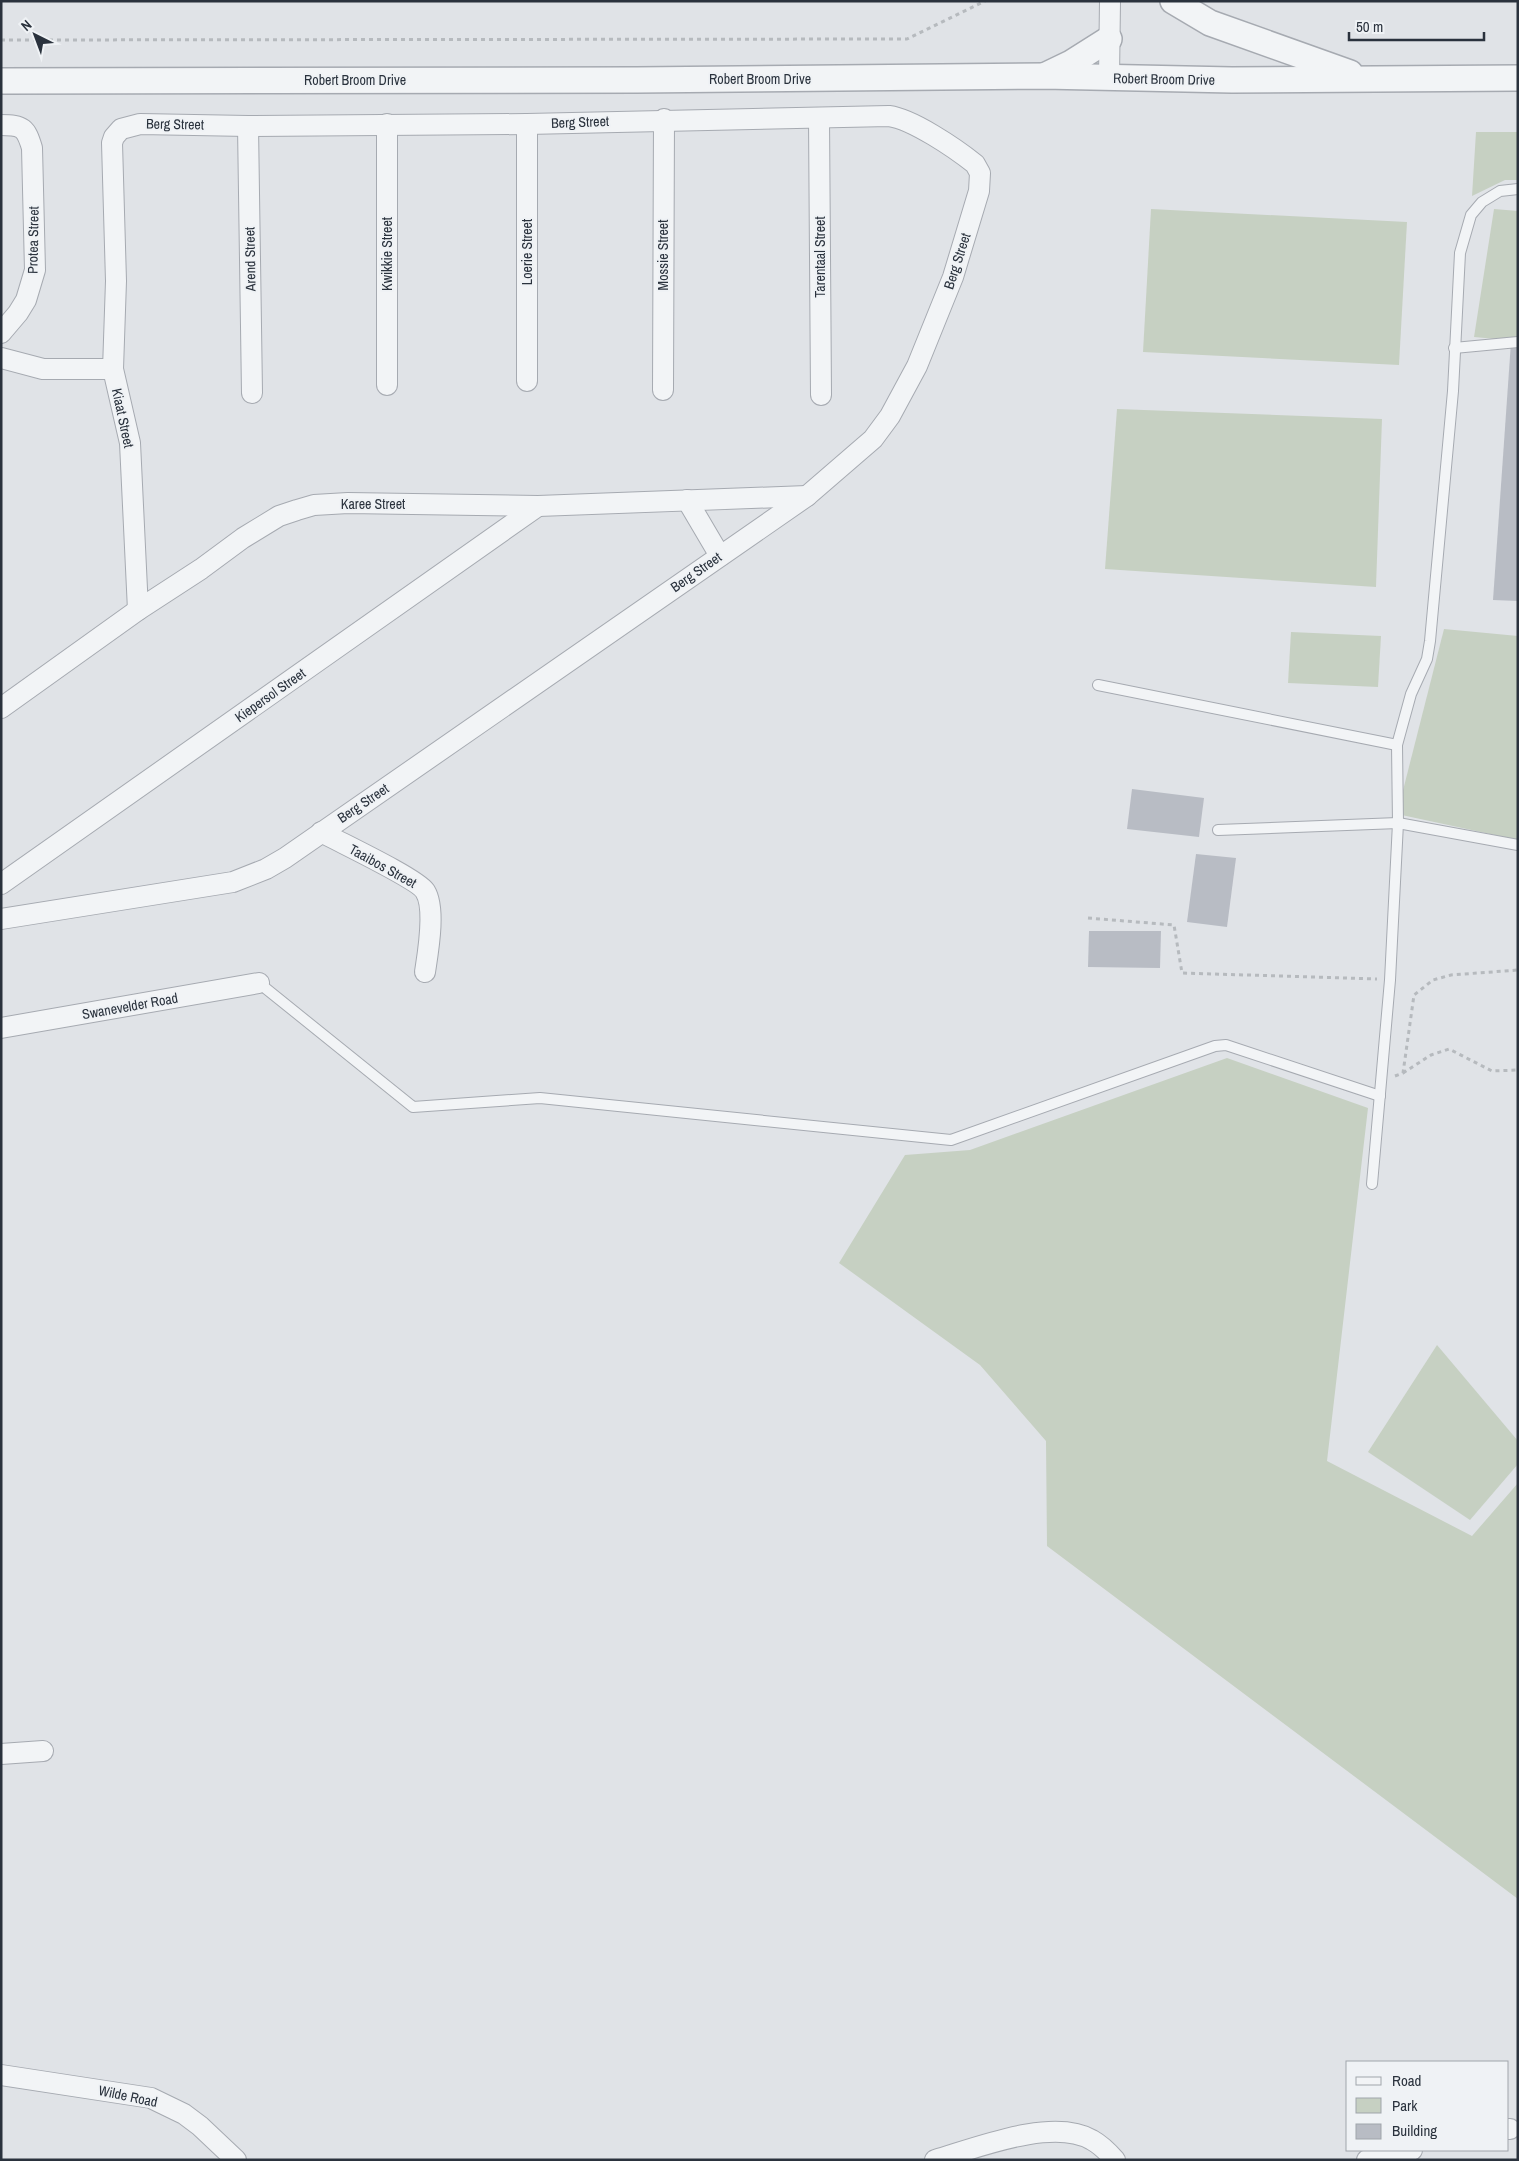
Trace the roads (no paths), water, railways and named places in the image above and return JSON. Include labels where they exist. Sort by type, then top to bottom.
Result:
[{"type":"street","points":[[1109,78],[1110,1]]},
{"type":"street","points":[[1173,1],[1210,23],[1364,79]]},
{"type":"street","points":[[1044,76],[1071,63],[1109,39]]},
{"type":"street","name":"Robert Broom Drive","points":[[1,81],[646,80],[1044,76],[1109,78],[1518,78]]},
{"type":"street","name":"Berg Street","points":[[1,920],[233,882],[266,869],[807,496],[873,439],[897,404],[917,366],[944,300],[970,219],[980,182],[980,173],[975,164],[914,125],[898,117],[664,119],[527,124],[248,126],[140,124],[122,129],[114,137],[112,143],[116,281],[113,369]]},
{"type":"street","name":"Tarentaal Street","points":[[819,118],[821,396]]},
{"type":"street","name":"Mossie Street","points":[[663,390],[664,119]]},
{"type":"street","name":"Kwikkie Street","points":[[387,124],[388,385]]},
{"type":"street","name":"Loerie Street","points":[[527,124],[527,381]]},
{"type":"street","name":"Arend Street","points":[[248,126],[252,393]]},
{"type":"street","name":"Protea Street","points":[[1,333],[26,300],[35,270],[33,162],[29,137],[21,128],[3,128]]},
{"type":"street","name":"Kiaat Street","points":[[1,358],[44,369],[113,369],[130,443],[138,610]]},
{"type":"street","name":"Karee Street","points":[[1,708],[138,610],[259,527],[279,516],[305,508],[348,503],[538,506],[807,496]]},
{"type":"street","points":[[687,500],[720,556]]},
{"type":"street","name":"Kiepersol Street","points":[[1,884],[538,506]]},
{"type":"street","name":"Taaibos Street","points":[[321,832],[410,879],[425,891],[430,909],[425,972]]},
{"type":"street","name":"Swanevelder Road","points":[[1,1028],[259,983]]},
{"type":"street","points":[[1,1754],[43,1751]]},
{"type":"street","name":"Wilde Road","points":[[1,2075],[151,2098],[184,2114],[200,2126],[236,2160]]},
{"type":"street","points":[[935,2160],[1018,2136],[1054,2132],[1072,2133],[1090,2139],[1115,2160]]},
{"type":"street","points":[[1367,2160],[1408,2151]]},
{"type":"lane","points":[[1372,1184],[1390,980],[1398,823],[1397,746],[1411,694],[1426,660],[1430,641],[1452,390],[1460,253],[1470,215],[1482,202],[1500,191],[1518,188]]},
{"type":"lane","points":[[1454,348],[1518,342]]},
{"type":"lane","points":[[1098,684],[1397,746]]},
{"type":"lane","points":[[1218,830],[1398,823],[1518,845]]},
{"type":"lane","points":[[259,983],[413,1107],[540,1098],[951,1140],[1216,1046],[1226,1045],[1380,1096]]}]
